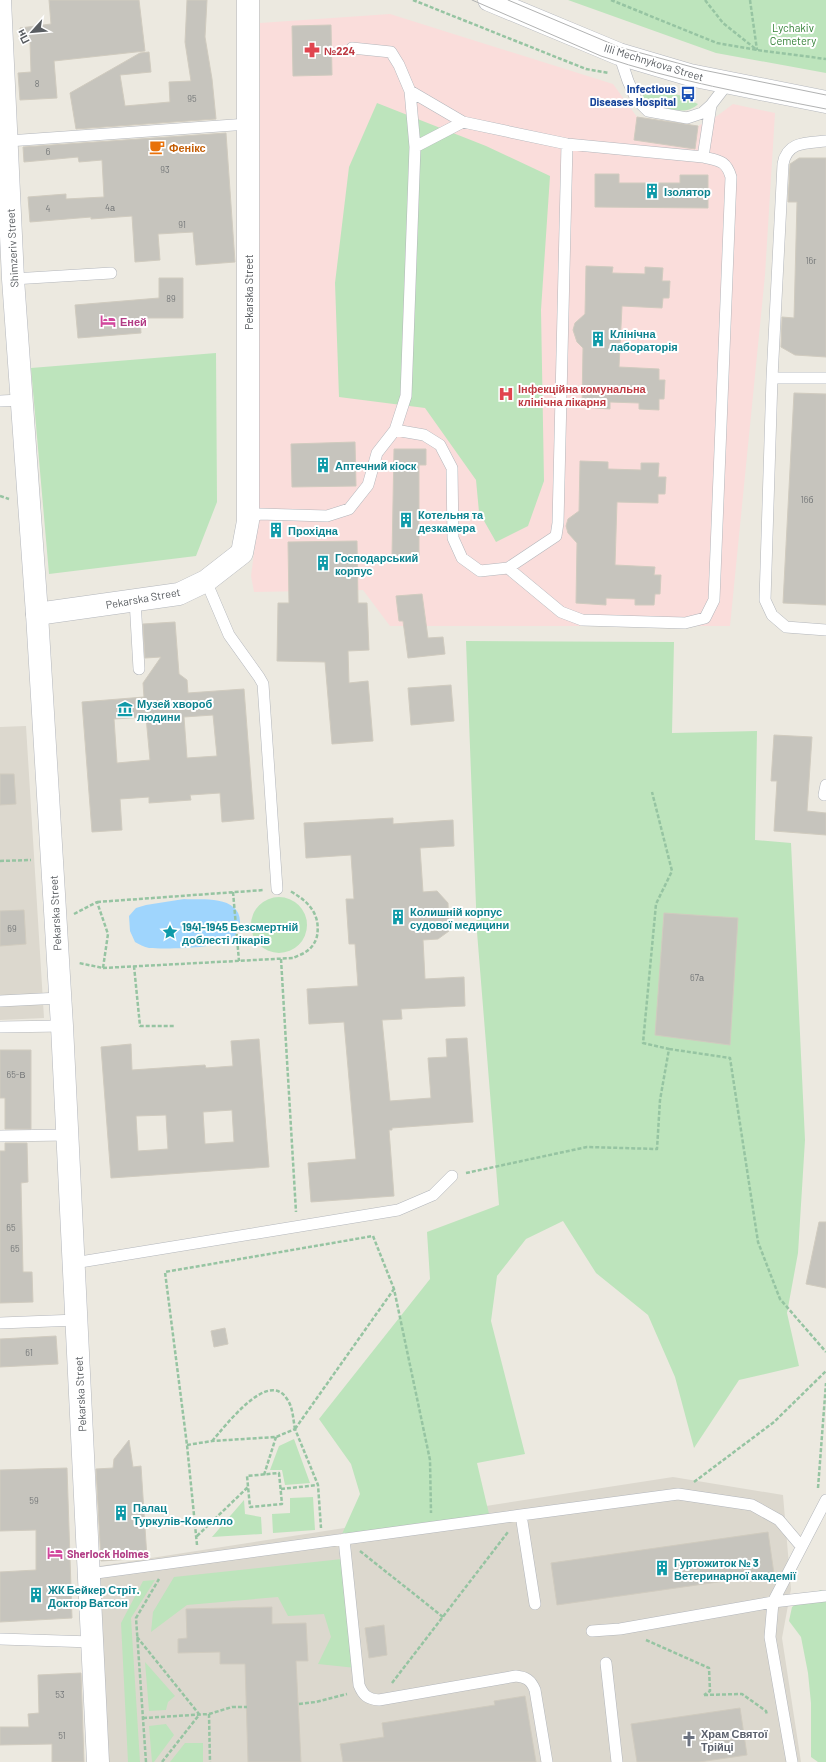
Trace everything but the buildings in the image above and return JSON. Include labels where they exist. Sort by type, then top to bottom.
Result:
[{"type":"street","name":"Shimzeriv Street","points":[[0,0],[3,105],[8,141],[13,279],[10,400],[37,614]]},
{"type":"street","name":"Pekarska Street","points":[[98,1762],[62,1026],[37,614],[178,594],[206,581],[242,553],[248,521],[248,0]]},
{"type":"street","name":"Illi Mechnykova Street","points":[[489,0],[619,54],[690,75],[826,102]]},
{"type":"lane","points":[[248,521],[259,514],[327,516],[349,509],[368,485],[377,453],[395,430],[406,396],[415,147],[410,91],[399,65],[390,52],[352,48]]},
{"type":"lane","points":[[619,54],[636,99],[648,111],[687,118],[702,113],[711,105],[728,83]]},
{"type":"lane","points":[[410,91],[464,122],[567,144],[703,157],[723,162],[728,168],[731,177],[714,600],[705,618],[686,623],[582,620],[561,612],[508,568]]},
{"type":"lane","points":[[703,157],[711,105]]},
{"type":"lane","points":[[415,147],[464,122]]},
{"type":"lane","points":[[8,141],[248,124]]},
{"type":"lane","points":[[826,141],[796,144],[784,158],[772,378],[765,600],[772,615],[786,627],[826,630]]},
{"type":"lane","points":[[395,430],[424,435],[440,446],[452,468],[453,538],[462,558],[480,571],[508,568],[556,536],[558,523],[567,144]]},
{"type":"lane","points":[[13,279],[111,273]]},
{"type":"lane","points":[[772,378],[826,378]]},
{"type":"lane","points":[[206,581],[229,635],[263,684],[277,889]]},
{"type":"lane","points":[[135,600],[139,669]]},
{"type":"lane","points":[[0,1002],[60,998]]},
{"type":"lane","points":[[0,1027],[62,1026]]},
{"type":"lane","points":[[0,1136],[67,1135]]},
{"type":"lane","points":[[74,1263],[398,1210],[433,1195],[452,1176]]},
{"type":"lane","points":[[0,1324],[76,1320]]},
{"type":"lane","points":[[89,1574],[678,1494],[752,1505],[779,1520],[801,1546]]},
{"type":"lane","points":[[792,1762],[770,1637],[773,1602],[826,1500]]},
{"type":"lane","points":[[521,1515],[535,1604]]},
{"type":"lane","points":[[344,1539],[359,1685],[361,1690],[370,1699],[379,1700],[516,1676],[524,1677],[532,1682],[535,1690],[547,1762]]},
{"type":"lane","points":[[592,1631],[620,1629],[773,1602],[826,1596]]},
{"type":"lane","points":[[0,1639],[92,1642]]},
{"type":"lane","points":[[606,1663],[617,1762]]},
{"type":"path","points":[[413,0],[586,69],[627,77]]},
{"type":"path","points":[[611,0],[717,43],[826,59]]},
{"type":"path","points":[[705,0],[722,23],[757,50]]},
{"type":"path","points":[[750,0],[757,50]]},
{"type":"path","points":[[652,792],[672,872],[656,904],[643,1043],[669,1049],[730,1058],[758,1242],[780,1299],[826,1352]]},
{"type":"path","points":[[0,861],[33,860]]},
{"type":"path","points":[[73,915],[97,902],[277,889],[288,890],[302,898],[314,912],[319,925],[316,941],[307,952],[293,958],[103,968],[77,962]]},
{"type":"path","points":[[233,892],[239,961]]},
{"type":"path","points":[[97,902],[108,934],[103,968]]},
{"type":"path","points":[[281,959],[297,1226]]},
{"type":"path","points":[[134,966],[140,1026],[175,1026]]},
{"type":"path","points":[[452,1176],[587,1147],[657,1149],[660,1100],[669,1049]]},
{"type":"path","points":[[199,1559],[187,1445],[165,1272],[373,1236],[394,1289],[430,1460],[431,1528]]},
{"type":"path","points":[[187,1445],[212,1441],[276,1437],[295,1429],[394,1289]]},
{"type":"path","points":[[678,1494],[774,1422],[826,1371]]},
{"type":"path","points":[[818,1490],[826,1383]]},
{"type":"path","points":[[212,1441],[246,1403],[264,1391],[273,1390],[280,1392],[287,1398],[291,1406],[295,1429],[318,1485],[322,1542]]},
{"type":"path","points":[[264,1475],[276,1437]]},
{"type":"path","points":[[279,1474],[282,1504],[250,1507],[248,1487],[247,1476],[279,1474]]},
{"type":"path","points":[[281,1489],[318,1485]]},
{"type":"path","points":[[196,1536],[248,1487]]},
{"type":"path","points":[[379,1700],[521,1515]]},
{"type":"path","points":[[344,1539],[443,1617]]},
{"type":"path","points":[[146,1762],[136,1618],[168,1563]]},
{"type":"path","points":[[620,1629],[709,1668],[710,1691],[704,1695],[742,1694],[766,1710],[768,1718]]},
{"type":"path","points":[[137,1637],[199,1715]]},
{"type":"path","points":[[299,1704],[316,1702],[361,1690]]},
{"type":"path","points":[[143,1718],[209,1714],[232,1707],[247,1706]]},
{"type":"path","points":[[209,1714],[210,1762]]},
{"type":"path","points":[[162,1762],[199,1715]]},
{"type":"shaded area","name":"Інфекційна комунальна клінічна лікарня","points":[[390,14],[613,84],[637,117],[698,126],[717,116],[733,104],[775,113],[765,275],[730,626],[390,626],[363,590],[254,592],[251,576],[259,513],[260,23]]},
{"type":"shaded area","points":[[26,726],[44,1018],[0,1020],[0,727]]},
{"type":"shaded area","points":[[673,1477],[783,1495],[791,1589],[782,1638],[801,1762],[102,1762],[93,1567]]},
{"type":"green space","name":"Lychakiv Cemetery","points":[[568,0],[826,0],[826,73],[716,53]]},
{"type":"green space","points":[[645,89],[679,95],[698,104],[693,108],[686,110],[671,109],[644,99],[642,92]]},
{"type":"green space","points":[[377,103],[486,146],[550,176],[541,310],[544,481],[528,526],[496,542],[479,512],[476,480],[425,408],[339,397],[335,283],[349,167]]},
{"type":"green space","points":[[216,353],[217,502],[196,556],[49,574],[31,368]]},
{"type":"green space","points":[[466,641],[674,642],[672,733],[757,731],[755,840],[791,843],[805,1140],[798,1253],[787,1313],[799,1366],[739,1380],[694,1448],[675,1377],[648,1315],[596,1273],[563,1221],[526,1239],[497,1276],[491,1321],[525,1454],[477,1463],[489,1514],[342,1534],[360,1494],[351,1464],[319,1419],[430,1279],[427,1232],[499,1205],[477,932]]},
{"type":"green space","points":[[273,897],[285,897],[299,905],[307,919],[305,936],[299,945],[285,953],[273,953],[263,948],[256,941],[251,931],[251,919],[256,909],[263,902]]},
{"type":"green space","points":[[294,1439],[310,1483],[285,1485],[282,1470],[270,1470],[279,1446]]},
{"type":"green space","points":[[313,1497],[315,1530],[273,1533],[272,1514],[290,1513],[290,1498]]},
{"type":"green space","points":[[244,1500],[245,1514],[261,1517],[262,1534],[212,1537]]},
{"type":"green space","points":[[342,1559],[356,1668],[318,1664],[331,1637],[324,1614],[288,1616],[278,1597],[187,1605],[151,1632],[153,1612],[174,1577]]},
{"type":"green space","points":[[155,1580],[131,1618],[140,1762],[128,1762],[121,1623],[143,1581]]},
{"type":"green space","points":[[821,1590],[826,1596],[826,1762],[818,1762],[811,1757],[811,1703],[808,1673],[801,1637],[789,1621],[792,1607],[809,1595]]},
{"type":"green space","points":[[145,1662],[175,1696],[168,1702],[166,1710],[149,1711]]},
{"type":"green space","points":[[166,1724],[174,1735],[154,1762],[152,1762],[149,1726]]},
{"type":"green space","points":[[185,1743],[203,1743],[203,1762],[170,1762]]},
{"type":"water","points":[[184,899],[218,901],[227,903],[234,907],[238,913],[240,922],[238,931],[233,938],[227,942],[193,948],[149,948],[135,942],[130,931],[129,916],[136,908]]},
{"type":"tram line","points":[[472,0],[601,56],[629,65],[684,80],[826,109]]},
{"type":"tram line","points":[[508,0],[619,47],[703,70],[826,95]]},
{"type":"place","name":"№224","points":[[312,50]]},
{"type":"place","name":"Infectious Diseases Hospital","points":[[688,94]]},
{"type":"place","name":"Фенікс","points":[[157,147]]},
{"type":"place","name":"Ізолятор","points":[[652,191]]},
{"type":"place","name":"Еней","points":[[108,321]]},
{"type":"place","name":"Клінічна лабораторія","points":[[598,339]]},
{"type":"place","name":"Інфекційна комунальна клінічна лікарня","points":[[506,394]]},
{"type":"place","name":"Аптечний кіоск","points":[[323,465]]},
{"type":"place","name":"Котельня та дезкамера","points":[[406,520]]},
{"type":"place","name":"Прохідна","points":[[276,530]]},
{"type":"place","name":"Господарський корпус","points":[[323,563]]},
{"type":"place","name":"Музей хвороб людини","points":[[125,709]]},
{"type":"place","name":"Колишній корпус судової медицини","points":[[398,917]]},
{"type":"place","name":"1941-1945 Безсмертній доблесті лікарів","points":[[170,932]]},
{"type":"place","name":"Палац Туркулів-Комелло","points":[[121,1513]]},
{"type":"place","name":"Sherlock Holmes","points":[[55,1553]]},
{"type":"place","name":"Гуртожиток № 3 Ветеринарної академії","points":[[662,1568]]},
{"type":"place","name":"ЖК Бейкер Стріт. Доктор Ватсон","points":[[36,1595]]},
{"type":"place","name":"Храм Святої Трійці","points":[[689,1739]]}]
